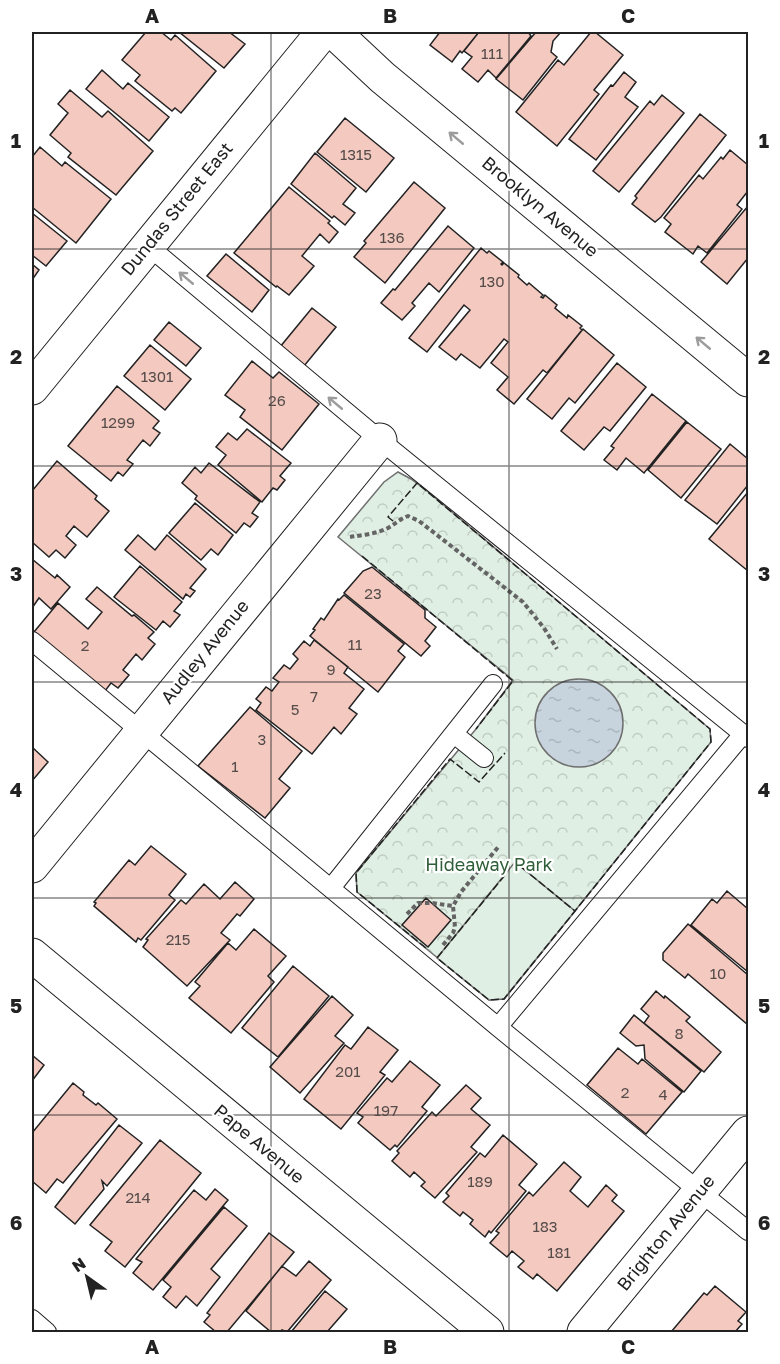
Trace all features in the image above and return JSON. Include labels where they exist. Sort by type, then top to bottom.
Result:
[{"type":"street","name":"Dundas Street East","points":[[32,388],[323,32]]},
{"type":"street","name":"Brooklyn Avenue","points":[[334,32],[382,77],[748,380]]},
{"type":"street","name":"Audley Avenue","points":[[32,866],[380,440]]},
{"type":"street","name":"Pape Avenue","points":[[32,955],[487,1332]]},
{"type":"street","name":"Brighton Avenue","points":[[584,1332],[748,1133]]},
{"type":"lane","points":[[147,245],[380,440],[746,736],[498,1028]]},
{"type":"lane","points":[[32,641],[498,1028],[748,1231]]},
{"type":"lane","points":[[331,888],[493,684]]},
{"type":"lane","points":[[454,734],[484,758]]},
{"type":"lane","points":[[32,1319],[47,1332]]},
{"type":"path","points":[[341,536],[371,534],[388,528],[399,519],[408,516],[420,521],[524,602],[557,649]]},
{"type":"path","points":[[423,965],[453,933],[455,927],[453,906],[461,892],[499,846]]},
{"type":"path","points":[[403,918],[418,903],[453,906]]},
{"type":"green space","name":"Hideaway Park","points":[[398,472],[427,491],[710,729],[711,742],[504,999],[489,1000],[357,892],[356,873],[476,729],[513,680],[338,537],[384,482]]},
{"type":"green space","points":[[515,862],[575,911],[504,999],[489,1000],[437,958]]},
{"type":"water","points":[[579,679],[596,682],[610,692],[620,706],[623,723],[620,740],[610,754],[596,764],[579,767],[562,764],[548,754],[538,740],[535,723],[538,706],[548,692],[562,682]]},
{"type":"building","points":[[146,32],[161,32],[171,40],[175,35],[216,71],[181,113],[175,108],[172,111],[135,81],[140,75],[122,60]]},
{"type":"building","points":[[179,32],[229,32],[245,44],[224,68]]},
{"type":"building","points":[[440,32],[479,32],[452,62],[430,45]]},
{"type":"building","points":[[479,32],[528,32],[531,36],[496,78],[488,70],[478,82],[462,69],[472,57],[464,51]]},
{"type":"building","points":[[536,32],[561,32],[553,41],[551,52],[557,57],[523,100],[496,79]]},
{"type":"building","points":[[591,32],[595,32],[623,55],[594,90],[599,94],[557,146],[516,112],[558,60],[564,65]]},
{"type":"building","points":[[102,70],[123,89],[128,83],[169,117],[149,141],[86,89]]},
{"type":"building","points":[[624,72],[636,82],[625,97],[638,107],[596,160],[569,139]]},
{"type":"building","points":[[70,90],[102,117],[108,111],[153,151],[116,195],[68,157],[71,153],[50,135],[68,113],[58,104]]},
{"type":"building","points":[[662,95],[684,113],[619,192],[593,171],[650,101],[654,105]]},
{"type":"building","points":[[700,114],[726,135],[655,222],[632,204],[637,198],[635,196]]},
{"type":"building","points":[[345,118],[394,158],[366,192],[317,152]]},
{"type":"building","points":[[40,147],[62,166],[65,162],[111,199],[76,243],[32,207],[32,157]]},
{"type":"building","points":[[730,150],[748,165],[748,191],[737,205],[742,209],[707,253],[698,246],[693,254],[665,232],[671,224],[664,218],[699,175],[703,179],[721,157],[723,159]]},
{"type":"building","points":[[315,153],[356,188],[343,204],[355,213],[345,225],[334,216],[332,218],[291,184]]},
{"type":"building","points":[[414,182],[445,208],[385,283],[354,257],[366,243],[364,241]]},
{"type":"building","points":[[289,187],[330,221],[328,223],[338,232],[329,243],[320,234],[302,256],[314,266],[289,295],[234,253]]},
{"type":"building","points":[[748,206],[748,258],[727,284],[701,262]]},
{"type":"building","points":[[32,213],[67,241],[46,266],[32,255]]},
{"type":"building","points":[[448,226],[474,248],[439,292],[429,283],[412,303],[415,306],[402,320],[381,303],[393,289],[395,290]]},
{"type":"building","points":[[481,248],[503,262],[502,265],[504,263],[519,275],[518,277],[527,285],[529,283],[543,295],[541,297],[545,295],[567,318],[568,315],[582,326],[580,328],[582,330],[547,373],[543,370],[514,404],[497,390],[508,377],[491,363],[508,342],[504,339],[480,368],[461,354],[456,360],[439,347],[470,310],[464,305],[427,352],[409,338]]},
{"type":"building","points":[[226,254],[269,290],[252,312],[207,276]]},
{"type":"building","points":[[32,264],[39,270],[32,280]]},
{"type":"building","points":[[312,308],[336,327],[304,366],[280,347]]},
{"type":"building","points":[[169,322],[201,348],[186,366],[154,340]]},
{"type":"building","points":[[583,329],[614,355],[575,403],[569,398],[552,419],[527,399]]},
{"type":"building","points":[[150,345],[191,379],[165,410],[124,376]]},
{"type":"building","points":[[252,361],[273,378],[279,372],[319,404],[282,450],[240,417],[245,410],[225,395]]},
{"type":"building","points":[[617,363],[646,387],[610,431],[604,427],[584,450],[561,431]]},
{"type":"building","points":[[117,386],[159,421],[153,428],[160,433],[150,446],[143,440],[127,460],[133,464],[123,476],[118,472],[111,481],[68,446]]},
{"type":"building","points":[[652,394],[686,421],[644,473],[626,458],[617,470],[604,460],[614,448],[611,446]]},
{"type":"building","points":[[687,422],[721,449],[681,498],[648,470]]},
{"type":"building","points":[[247,429],[291,463],[280,476],[285,480],[277,490],[273,488],[262,502],[218,465],[226,455],[216,447],[228,433],[237,440]]},
{"type":"building","points":[[730,444],[748,459],[748,485],[717,524],[685,500]]},
{"type":"building","points":[[57,461],[97,496],[95,499],[109,511],[87,537],[74,526],[66,536],[76,545],[65,558],[56,550],[49,557],[32,542],[32,491]]},
{"type":"building","points":[[209,463],[260,502],[252,513],[258,517],[250,527],[244,523],[236,533],[195,499],[197,496],[182,483],[195,467],[201,473]]},
{"type":"building","points":[[748,492],[748,571],[709,539]]},
{"type":"building","points":[[195,503],[233,535],[218,555],[211,549],[201,560],[169,533]]},
{"type":"building","points":[[138,535],[155,550],[167,535],[206,569],[190,588],[195,591],[190,597],[186,594],[183,599],[125,550]]},
{"type":"building","points":[[32,559],[55,578],[57,575],[70,587],[51,609],[39,598],[32,608]]},
{"type":"building","points":[[140,566],[182,602],[174,611],[180,615],[170,627],[163,621],[156,630],[114,597]]},
{"type":"building","points":[[372,567],[425,610],[425,618],[436,627],[425,641],[430,646],[421,656],[344,593],[363,571]]},
{"type":"building","points":[[97,587],[154,632],[148,638],[155,644],[142,660],[136,654],[123,670],[129,675],[118,688],[111,683],[105,691],[34,632],[58,603],[88,629],[102,612],[86,599]]},
{"type":"building","points":[[344,595],[404,644],[398,651],[405,657],[378,692],[310,636],[321,618],[324,620],[338,599]]},
{"type":"building","points":[[314,640],[348,667],[344,673],[364,689],[349,708],[357,714],[341,734],[334,727],[312,754],[256,710],[261,703],[256,699],[266,687],[272,691],[279,682],[273,678],[284,665],[290,669],[298,659],[293,654],[304,641],[310,646]]},
{"type":"building","points":[[250,707],[302,751],[279,779],[290,788],[265,818],[198,766]]},
{"type":"building","points":[[32,747],[48,762],[32,781]]},
{"type":"building","points":[[151,846],[186,874],[169,895],[175,900],[141,940],[138,938],[136,942],[94,906],[96,903],[94,902],[129,860],[135,865]]},
{"type":"building","points":[[235,882],[254,899],[221,933],[230,940],[187,986],[143,947],[148,940],[146,939],[181,900],[186,904],[204,884],[220,899]]},
{"type":"building","points":[[727,891],[748,909],[748,972],[691,925],[712,899],[717,903]]},
{"type":"building","points":[[426,898],[451,920],[428,947],[402,925]]},
{"type":"building","points":[[688,924],[748,975],[748,1025],[688,974],[685,978],[663,960],[663,953]]},
{"type":"building","points":[[254,929],[286,956],[268,976],[274,982],[231,1033],[189,998],[200,986],[195,982],[228,943],[236,950]]},
{"type":"building","points":[[293,966],[329,996],[278,1057],[242,1028]]},
{"type":"building","points":[[656,991],[690,1017],[686,1021],[721,1052],[704,1072],[644,1023],[649,1016],[641,1009]]},
{"type":"building","points":[[332,996],[353,1015],[335,1036],[344,1043],[300,1093],[270,1067]]},
{"type":"building","points":[[634,1015],[701,1071],[684,1092],[645,1059],[644,1045],[636,1046],[620,1033]]},
{"type":"building","points":[[368,1027],[398,1050],[380,1072],[385,1075],[341,1129],[304,1099],[345,1045],[351,1049]]},
{"type":"building","points":[[618,1048],[638,1064],[642,1059],[682,1092],[646,1134],[587,1085]]},
{"type":"building","points":[[32,1055],[44,1065],[32,1081]]},
{"type":"building","points":[[410,1061],[440,1085],[422,1107],[427,1111],[397,1147],[395,1145],[390,1150],[358,1123],[363,1117],[357,1113],[387,1078],[392,1082]]},
{"type":"building","points":[[73,1083],[84,1092],[83,1095],[96,1105],[98,1103],[117,1119],[63,1183],[57,1179],[46,1193],[32,1181],[32,1133]]},
{"type":"building","points":[[466,1085],[481,1098],[471,1109],[490,1125],[471,1147],[477,1152],[435,1198],[421,1186],[425,1182],[414,1172],[410,1177],[392,1161],[399,1153],[397,1151],[432,1112],[436,1116]]},
{"type":"building","points":[[119,1125],[142,1143],[107,1186],[102,1181],[104,1189],[75,1224],[55,1207]]},
{"type":"building","points":[[503,1135],[537,1164],[519,1185],[526,1191],[491,1233],[489,1231],[485,1237],[470,1224],[473,1220],[463,1212],[460,1216],[443,1202],[449,1196],[446,1193],[480,1153],[485,1157]]},
{"type":"building","points":[[160,1140],[201,1173],[125,1267],[105,1251],[112,1242],[90,1225]]},
{"type":"building","points":[[564,1162],[581,1177],[570,1191],[588,1207],[606,1185],[617,1195],[612,1201],[624,1211],[557,1291],[537,1274],[533,1279],[518,1267],[524,1261],[512,1251],[507,1257],[490,1243],[499,1233],[496,1231],[529,1192],[533,1196]]},
{"type":"building","points":[[215,1189],[228,1200],[153,1290],[133,1273],[142,1262],[136,1259],[194,1190],[206,1200]]},
{"type":"building","points":[[224,1207],[247,1226],[211,1269],[220,1277],[197,1306],[186,1296],[176,1308],[163,1297],[171,1287],[163,1280]]},
{"type":"building","points":[[269,1233],[294,1252],[227,1332],[216,1332],[204,1322],[210,1315],[207,1313]]},
{"type":"building","points":[[309,1261],[331,1280],[287,1332],[282,1330],[271,1332],[246,1311],[282,1266],[296,1276]]},
{"type":"building","points":[[715,1286],[746,1312],[738,1321],[742,1324],[735,1332],[671,1332],[704,1293],[707,1295]]},
{"type":"building","points":[[325,1291],[347,1309],[327,1332],[291,1332]]},
{"type":"fence","points":[[393,521],[388,517],[417,483],[710,729],[711,742],[575,911]]},
{"type":"fence","points":[[362,556],[513,681],[476,729]]},
{"type":"fence","points":[[426,948],[357,892],[356,873],[450,759],[479,782],[505,753]]},
{"type":"fence","points":[[505,875],[437,958],[489,1000],[504,999],[575,911],[515,862]]}]
